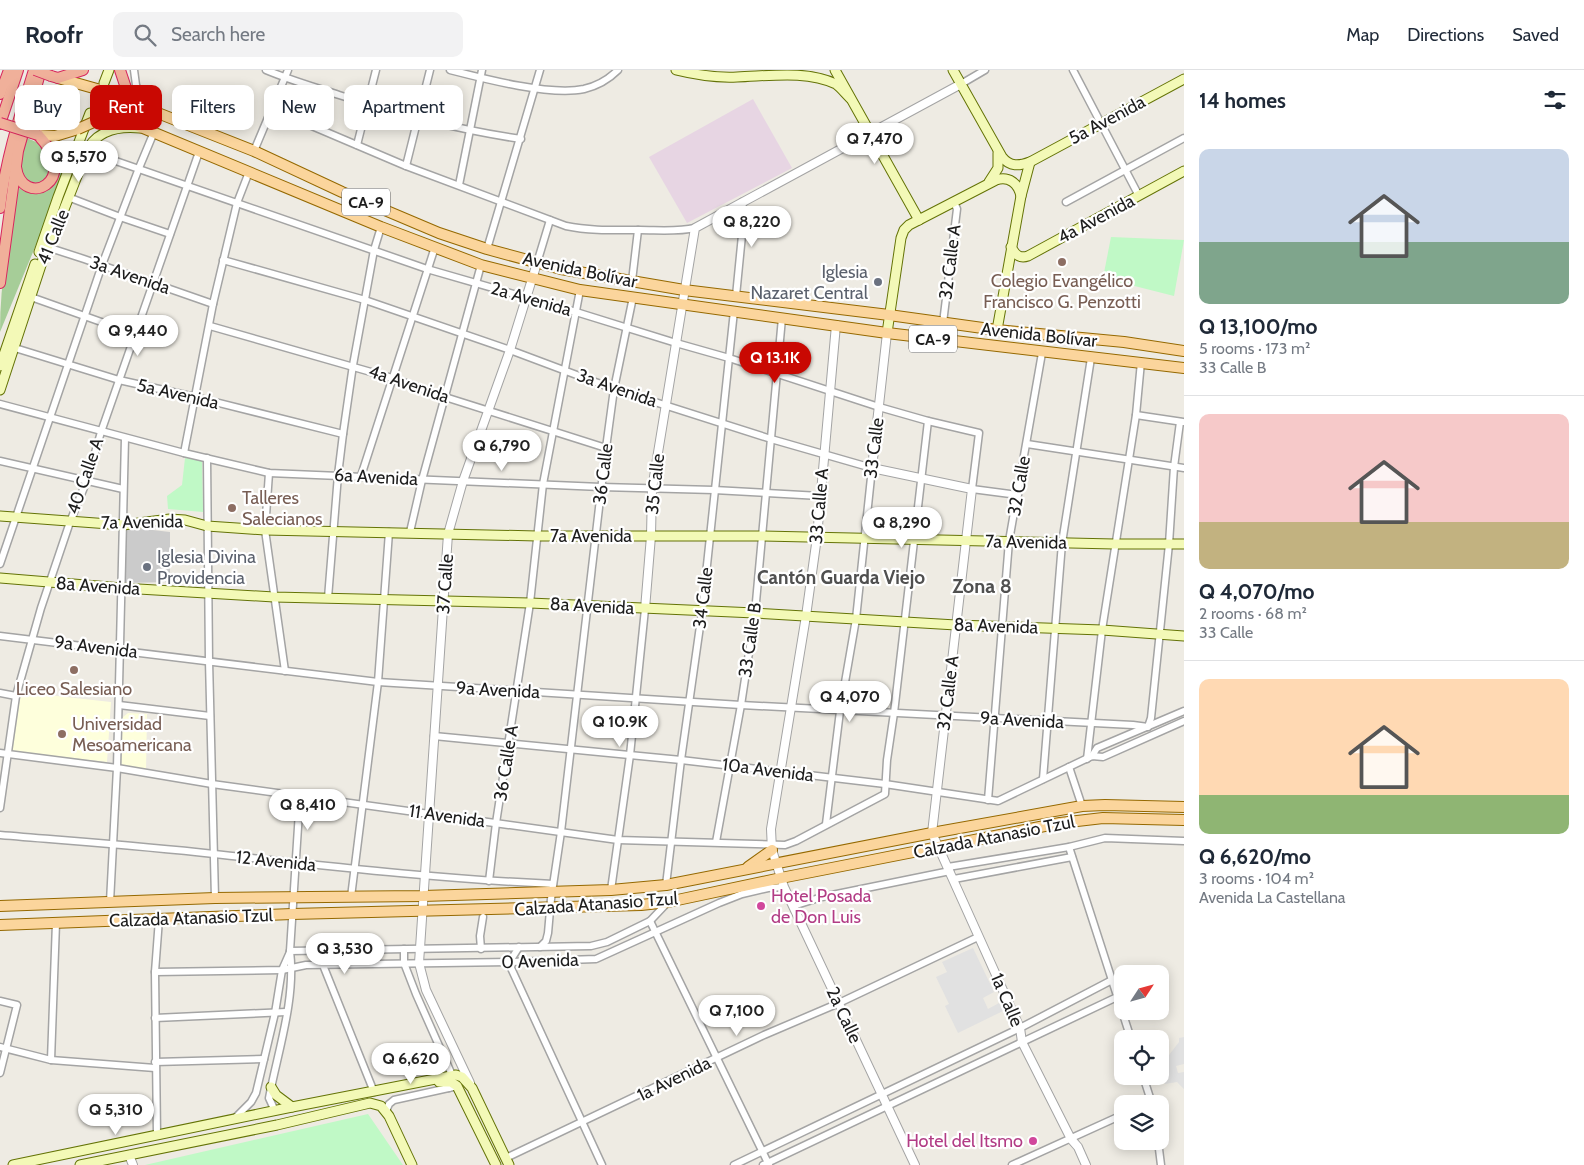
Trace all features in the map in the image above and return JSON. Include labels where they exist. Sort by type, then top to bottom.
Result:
[{"type":"highway","points":[[0,94],[9,70]]},
{"type":"highway","points":[[0,123],[18,70]]},
{"type":"highway","points":[[0,208],[13,139],[34,70]]},
{"type":"highway","name":"Avenida Bolívar","points":[[34,70],[55,77]]},
{"type":"highway","points":[[0,283],[16,162],[41,70]]},
{"type":"highway","points":[[55,77],[83,70]]},
{"type":"highway","points":[[120,70],[125,85]]},
{"type":"highway","name":"Avenida Bolívar","points":[[0,123],[38,135]]},
{"type":"highway","points":[[16,162],[20,178],[28,187],[39,188],[52,180],[55,172],[54,158],[48,146],[38,135]]},
{"type":"main road","points":[[105,70],[103,82],[109,70]]},
{"type":"main road","points":[[676,70],[701,76],[728,77],[787,71],[809,74],[835,84]]},
{"type":"main road","points":[[816,70],[828,77],[850,98]]},
{"type":"main road","points":[[835,70],[919,220],[987,183],[1002,178],[1010,180],[1017,186],[1021,196]]},
{"type":"main road","points":[[953,70],[1004,160],[1010,164],[1021,165],[1030,162]]},
{"type":"main road","name":"Avenida Bolívar","points":[[55,77],[90,87]]},
{"type":"main road","name":"5a Avenida","points":[[1030,162],[1184,79]]},
{"type":"main road","name":"Avenida Bolívar","points":[[162,115],[254,151],[342,192],[439,233],[537,263],[586,274],[684,290],[997,330],[1124,342],[1184,351]]},
{"type":"main road","name":"Avenida Bolívar","points":[[38,135],[55,136],[78,129],[90,119]]},
{"type":"main road","points":[[0,366],[44,245],[58,197],[90,123]]},
{"type":"main road","name":"41 Calle","points":[[0,390],[31,297],[44,245],[54,235],[87,151],[94,140],[113,129],[126,127],[151,131]]},
{"type":"main road","name":"Avenida Bolívar","points":[[151,131],[381,227],[481,265],[580,290],[887,333],[1042,353],[1184,368]]},
{"type":"main road","points":[[987,183],[998,168],[998,150]]},
{"type":"main road","points":[[997,330],[1021,196],[1030,162]]},
{"type":"main road","name":"4a Avenida","points":[[1011,247],[1016,255],[1026,256],[1184,171]]},
{"type":"main road","name":"33 Calle","points":[[887,333],[901,238],[904,230],[909,225],[919,220]]},
{"type":"main road","name":"7a Avenida","points":[[0,516],[123,525],[170,519],[185,520],[207,526],[265,530],[595,537],[763,536],[1184,544]]},
{"type":"main road","name":"8a Avenida","points":[[0,578],[208,594],[530,603],[755,613],[956,625],[1102,630],[1184,636]]},
{"type":"main road","name":"Calzada Atanasio Tzul","points":[[0,906],[215,898],[423,896],[552,888],[611,890],[666,885],[1082,806],[1184,807]]},
{"type":"main road","name":"Calzada Atanasio Tzul","points":[[0,925],[292,914],[550,908],[668,902],[783,882],[939,847],[1060,823],[1103,818],[1184,820]]},
{"type":"main road","points":[[744,871],[771,847]]},
{"type":"main road","points":[[13,1165],[275,1110],[425,1082],[452,1083],[459,1076],[472,1088],[507,1162]]},
{"type":"main road","points":[[452,1083],[494,1165]]},
{"type":"main road","points":[[271,1087],[276,1095],[292,1107]]},
{"type":"main road","points":[[80,1165],[109,1162],[129,1155],[277,1125],[370,1103],[380,1105],[386,1111],[412,1165]]},
{"type":"main road","points":[[275,1110],[281,1118],[277,1125]]},
{"type":"main road","points":[[129,1155],[130,1151],[149,1137]]},
{"type":"main road","points":[[109,1162],[117,1149],[149,1137]]},
{"type":"street","points":[[134,70],[136,85]]},
{"type":"street","points":[[266,70],[344,97]]},
{"type":"street","points":[[282,85],[288,70]]},
{"type":"street","points":[[372,85],[376,70]]},
{"type":"street","points":[[426,85],[430,70]]},
{"type":"street","points":[[450,70],[480,78],[535,88],[566,91],[584,89],[611,77],[618,70]]},
{"type":"street","points":[[459,185],[482,70]]},
{"type":"street","points":[[487,249],[521,140],[540,70]]},
{"type":"street","points":[[323,130],[406,166],[550,220],[586,230],[675,230],[695,228],[985,70]]},
{"type":"street","points":[[1072,70],[1139,196]]},
{"type":"street","points":[[254,151],[264,128]]},
{"type":"street","points":[[463,129],[521,140]]},
{"type":"street","points":[[357,144],[360,130]]},
{"type":"street","points":[[406,166],[415,130]]},
{"type":"street","points":[[0,564],[67,364],[151,131]]},
{"type":"street","points":[[1066,202],[1184,138]]},
{"type":"street","name":"2a Avenida","points":[[87,151],[427,269],[729,358],[879,407],[979,433]]},
{"type":"street","name":"40 Calle A","points":[[0,808],[16,696],[32,639],[70,522],[87,480],[101,432],[199,152]]},
{"type":"street","points":[[184,453],[223,260],[237,203],[249,172]]},
{"type":"street","points":[[68,197],[170,234]]},
{"type":"street","points":[[736,296],[744,215],[742,202]]},
{"type":"street","name":"32 Calle A","points":[[943,323],[957,209],[954,202]]},
{"type":"street","name":"37 Calle","points":[[472,1088],[426,990],[419,963],[428,813],[445,601],[448,534],[463,481],[510,350],[550,220]]},
{"type":"street","points":[[328,598],[343,434],[374,250],[381,227]]},
{"type":"street","name":"35 Calle","points":[[611,890],[636,698],[651,536],[652,488],[695,228]]},
{"type":"street","points":[[632,281],[638,230]]},
{"type":"street","name":"3a Avenida","points":[[44,245],[213,304]]},
{"type":"street","points":[[361,476],[434,247]]},
{"type":"street","name":"3a Avenida","points":[[223,260],[365,300],[614,388],[771,440],[872,468],[972,489],[1018,495]]},
{"type":"street","points":[[410,532],[422,480],[481,265]]},
{"type":"street","name":"36 Calle A","points":[[489,881],[496,823],[530,603],[543,484],[580,290]]},
{"type":"street","points":[[31,297],[135,334]]},
{"type":"street","name":"36 Calle","points":[[540,947],[546,941],[548,932],[614,388],[633,298]]},
{"type":"street","name":"34 Calle","points":[[666,885],[680,760],[702,612],[734,311]]},
{"type":"street","name":"33 Calle B","points":[[716,842],[731,766],[755,613],[782,318]]},
{"type":"street","name":"33 Calle A","points":[[776,863],[771,847],[772,829],[806,616],[816,537],[836,325]]},
{"type":"street","name":"4a Avenida","points":[[210,326],[392,378],[445,397],[606,448]]},
{"type":"street","name":"33 Calle","points":[[826,824],[840,711],[856,619],[887,333]]},
{"type":"street","name":"5a Avenida","points":[[14,348],[119,380],[343,434]]},
{"type":"street","name":"32 Calle","points":[[988,800],[1010,541],[1042,353]]},
{"type":"street","points":[[1043,779],[1062,542],[1091,358]]},
{"type":"street","points":[[1090,757],[1091,723],[1102,630],[1114,544],[1136,415],[1141,362]]},
{"type":"street","name":"6a Avenida","points":[[0,404],[184,453],[269,472],[422,480],[766,492],[820,496]]},
{"type":"street","points":[[1136,415],[1182,422],[1174,467],[1169,544],[1151,718],[1148,728]]},
{"type":"street","points":[[885,784],[928,421]]},
{"type":"street","name":"32 Calle A","points":[[932,833],[979,433]]},
{"type":"street","points":[[110,902],[117,768],[125,438]]},
{"type":"street","points":[[1027,444],[1184,468]]},
{"type":"street","points":[[207,458],[209,661],[215,898]]},
{"type":"street","points":[[0,461],[124,489]]},
{"type":"street","points":[[269,472],[265,530],[284,670]]},
{"type":"street","points":[[351,897],[378,682],[389,532]]},
{"type":"street","name":"9a Avenida","points":[[0,636],[378,682],[438,687],[577,694],[741,706],[792,707],[1146,726],[1148,728]]},
{"type":"street","points":[[0,693],[16,696]]},
{"type":"street","points":[[119,705],[210,716]]},
{"type":"street","name":"10a Avenida","points":[[1090,757],[1097,748],[1148,728],[1184,711]]},
{"type":"street","name":"10a Avenida","points":[[434,736],[680,760],[885,784],[998,801],[1090,757],[1103,757],[1184,721]]},
{"type":"street","name":"11 Avenida","points":[[0,753],[618,840],[716,842],[771,847],[796,841],[885,794],[885,784]]},
{"type":"street","points":[[1068,767],[1082,806]]},
{"type":"street","points":[[275,1110],[269,1098],[286,1012],[292,967],[290,951],[300,796]]},
{"type":"street","name":"1a Calle","points":[[932,833],[1020,1028],[1022,1042],[1086,1165]]},
{"type":"street","name":"12 Avenida","points":[[0,835],[214,854],[296,864],[552,888]]},
{"type":"street","points":[[793,906],[822,897],[1068,848],[1105,838],[1184,841]]},
{"type":"street","points":[[1068,848],[1114,987]]},
{"type":"street","points":[[951,872],[1072,857]]},
{"type":"street","name":"2a Calle","points":[[776,863],[793,906],[916,1165]]},
{"type":"street","name":"0 Avenida","points":[[155,972],[282,970],[292,967],[345,964],[596,959],[742,894],[768,888],[783,882]]},
{"type":"street","name":"0 Avenida","points":[[290,951],[481,949],[598,945],[650,921],[668,902]]},
{"type":"street","points":[[481,949],[480,936],[483,917]]},
{"type":"street","points":[[149,1137],[155,1064],[155,972],[159,919]]},
{"type":"street","points":[[650,921],[657,932],[766,1164],[1114,998]]},
{"type":"street","points":[[51,1060],[56,923]]},
{"type":"street","name":"1a Avenida","points":[[507,1162],[582,1122],[978,937]]},
{"type":"street","points":[[519,947],[515,951],[511,968],[602,1165]]},
{"type":"street","points":[[386,1111],[388,1104],[394,1100],[452,1083],[404,963],[404,949]]},
{"type":"street","points":[[344,950],[345,964]]},
{"type":"street","points":[[234,1119],[254,1098],[275,1013],[282,970],[290,951]]},
{"type":"street","points":[[322,965],[374,1092]]},
{"type":"street","points":[[734,1165],[1020,1028],[1112,980]]},
{"type":"street","points":[[0,1001],[17,1005],[3,1048],[0,1073]]},
{"type":"street","points":[[155,1018],[286,1012]]},
{"type":"street","points":[[3,1048],[51,1060],[155,1064],[264,1059]]},
{"type":"street","points":[[1012,1165],[1114,1119]]},
{"type":"street","points":[[1159,1150],[1161,1165]]},
{"type":"street","points":[[129,1155],[133,1165]]},
{"type":"shaded area","points":[[753,99],[792,168],[687,223],[649,157]]},
{"type":"shaded area","name":"Iglesia Divina Providencia","points":[[127,527],[170,532],[170,582],[122,583]]},
{"type":"shaded area","name":"Universidad Mesoamericana","points":[[21,692],[111,702],[107,762],[12,751]]},
{"type":"shaded area","name":"Universidad Mesoamericana","points":[[128,713],[147,714],[146,772],[121,766],[123,717]]},
{"type":"shaded area","points":[[973,948],[994,992],[983,998],[988,1009],[999,1003],[1003,1011],[958,1033],[945,1006],[949,1004],[936,977],[947,972],[942,962]]},
{"type":"shaded area","points":[[1184,1037],[1184,1064],[1176,1066],[1178,1073],[1184,1072],[1184,1089],[1177,1082],[1169,1083],[1169,1055],[1179,1042],[1179,1038]]},
{"type":"green space","points":[[27,138],[43,145],[50,161],[50,170],[40,184],[32,184],[21,171],[21,156]]},
{"type":"green space","points":[[60,152],[69,153],[52,206],[0,332],[5,260],[19,188],[39,193],[46,191],[51,186],[57,171]]},
{"type":"green space","points":[[1111,237],[1184,240],[1174,296],[1103,278]]},
{"type":"green space","points":[[185,458],[202,460],[203,512],[168,509],[167,496],[182,485]]},
{"type":"green space","points":[[368,1114],[403,1165],[145,1165]]},
{"type":"place","name":"Colegio Evangélico Francisco G. Penzotti","points":[[1062,262]]},
{"type":"place","name":"Iglesia Nazaret Central","points":[[878,282]]},
{"type":"place","name":"Talleres Salecianos","points":[[232,508]]},
{"type":"place","name":"Iglesia Divina Providencia","points":[[147,567]]},
{"type":"place","name":"Liceo Salesiano","points":[[74,670]]},
{"type":"place","name":"Universidad Mesoamericana","points":[[62,734]]},
{"type":"place","name":"Hotel Posada de Don Luis","points":[[761,906]]},
{"type":"place","name":"Hotel del Itsmo","points":[[1033,1141]]},
{"type":"district","name":"Cantón Guarda Viejo","points":[[841,577]]},
{"type":"district","name":"Zona 8","points":[[982,586]]}]
